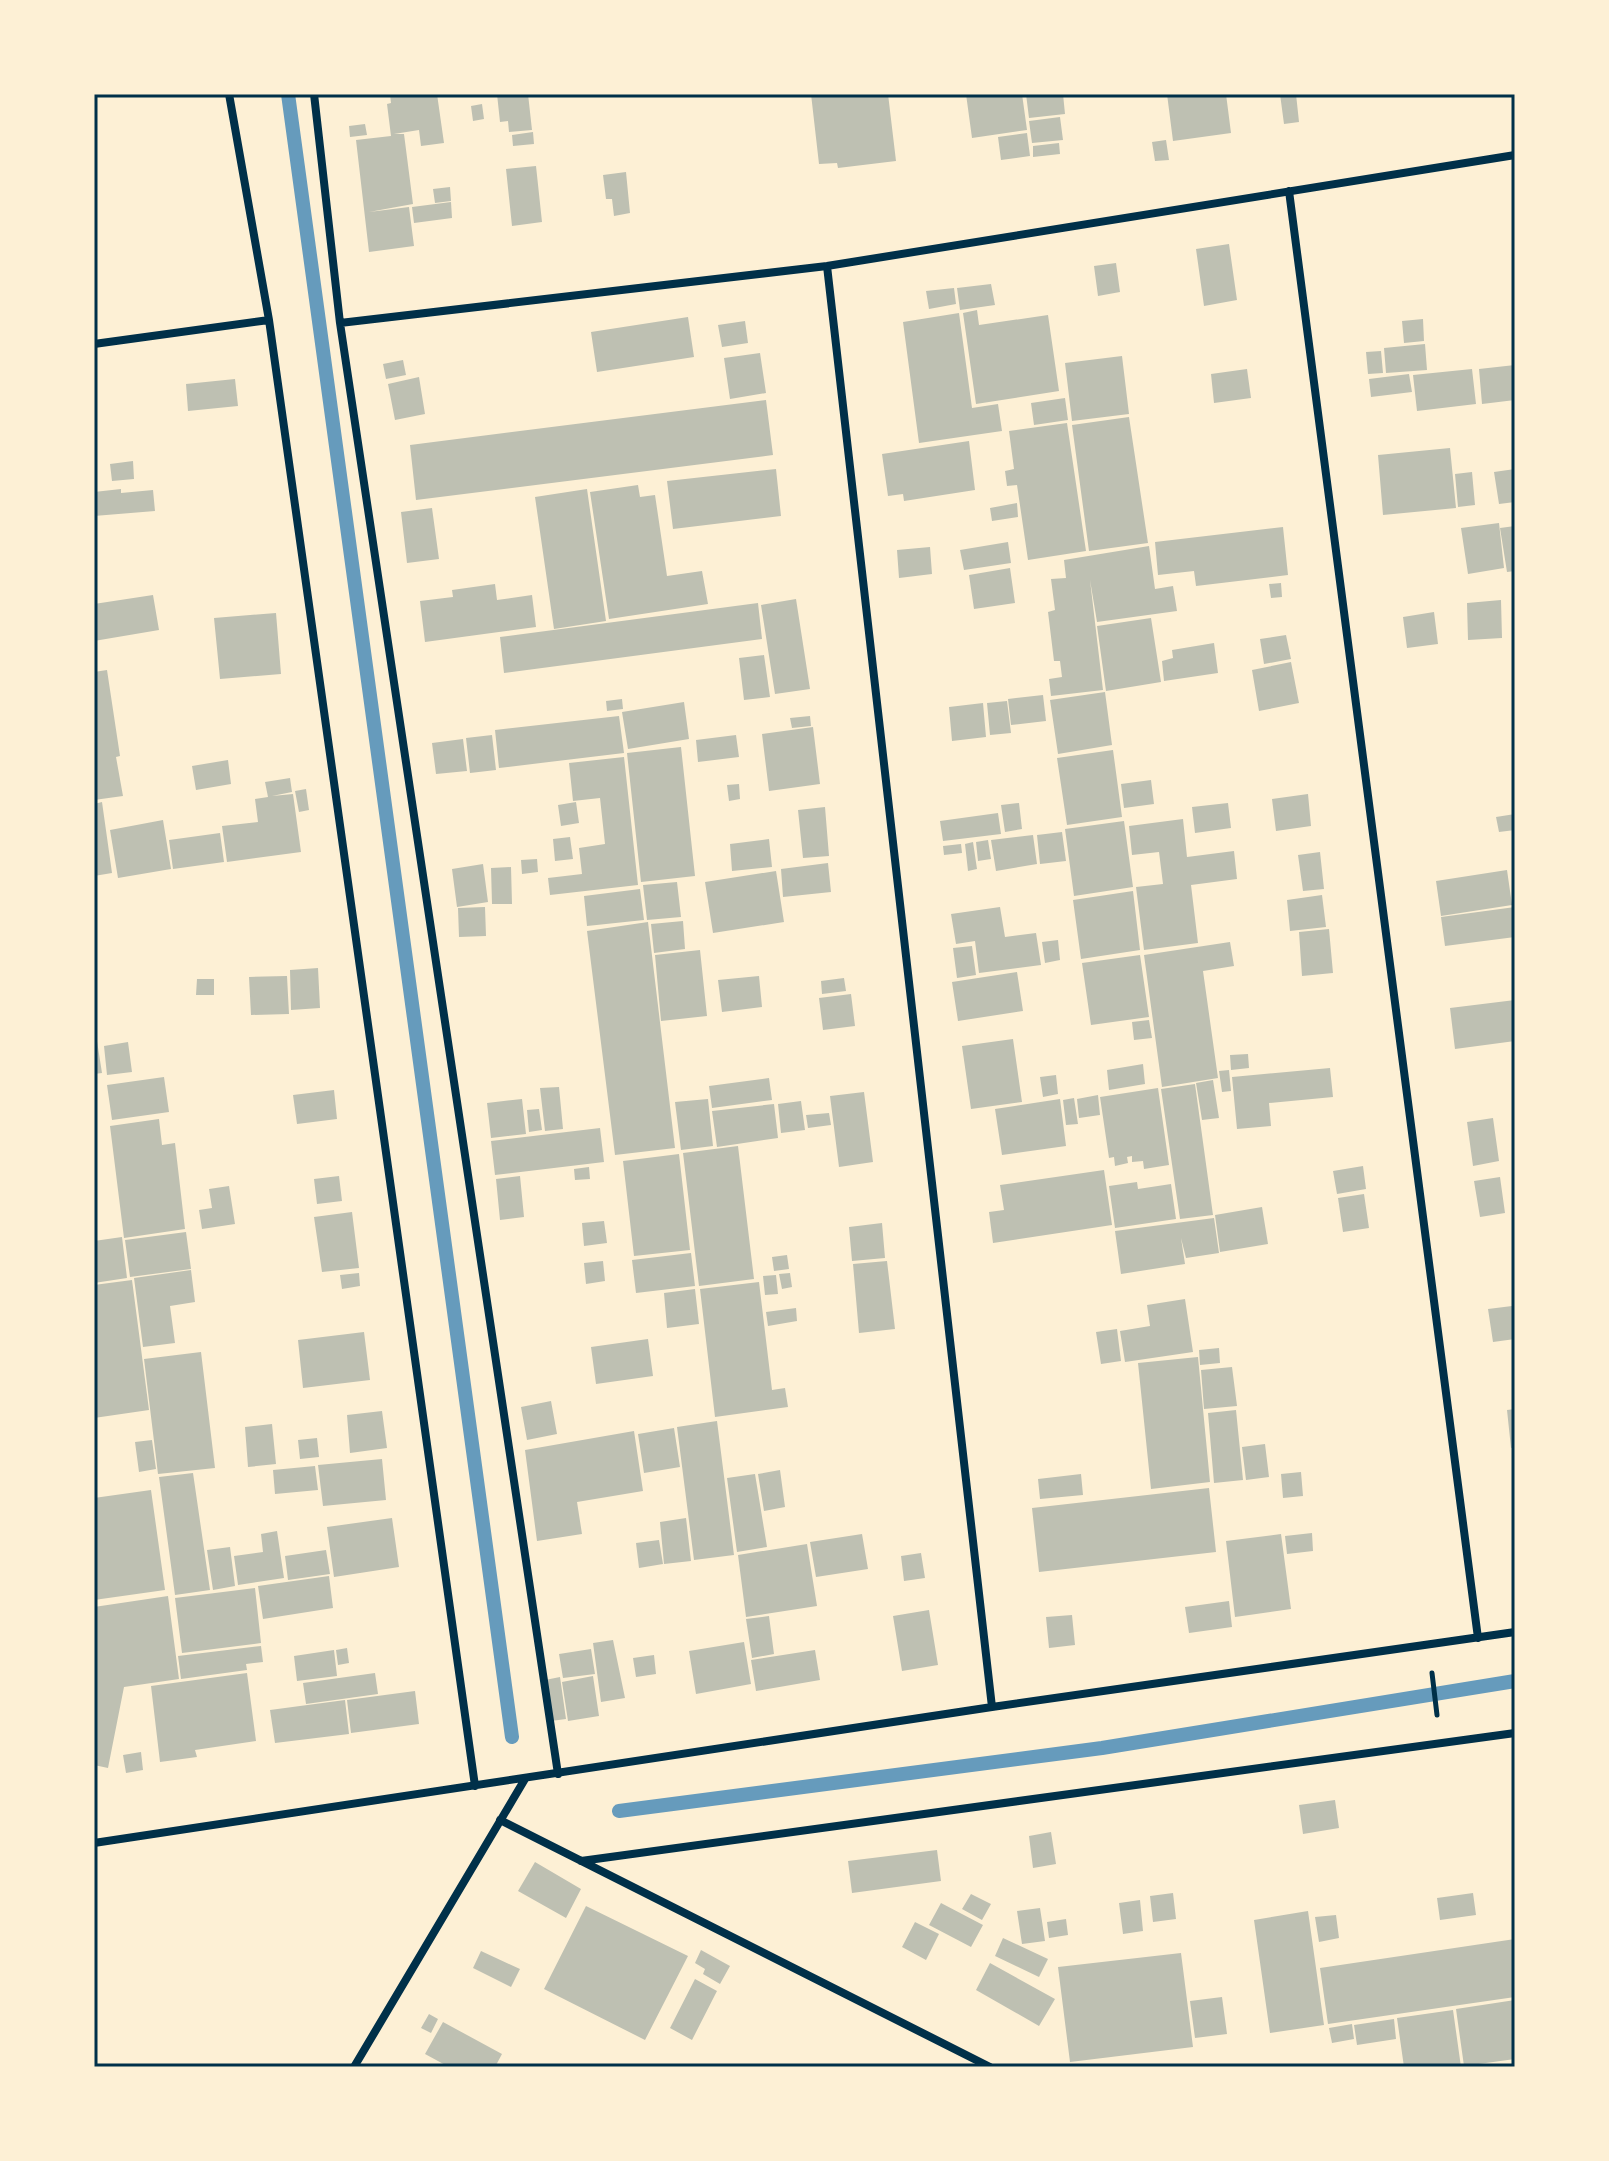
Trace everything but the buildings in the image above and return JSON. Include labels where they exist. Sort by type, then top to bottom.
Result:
[{"type":"street","points":[[229,94],[269,320],[475,1786]]},
{"type":"street","points":[[314,94],[340,323],[558,1774]]},
{"type":"street","points":[[340,323],[827,266],[1515,155]]},
{"type":"street","points":[[1289,191],[1478,1638]]},
{"type":"street","points":[[827,266],[992,1707]]},
{"type":"street","points":[[94,344],[269,320]]},
{"type":"street","points":[[94,1843],[992,1707],[1515,1632]]},
{"type":"street","points":[[581,1861],[1515,1733]]},
{"type":"street","points":[[354,2067],[525,1779]]},
{"type":"street","points":[[500,1820],[990,2067]]},
{"type":"path","points":[[1432,1676],[1437,1717]]},
{"type":"waterway","points":[[288,94],[512,1737]]},
{"type":"waterway","points":[[619,1811],[1102,1748],[1515,1681]]}]
